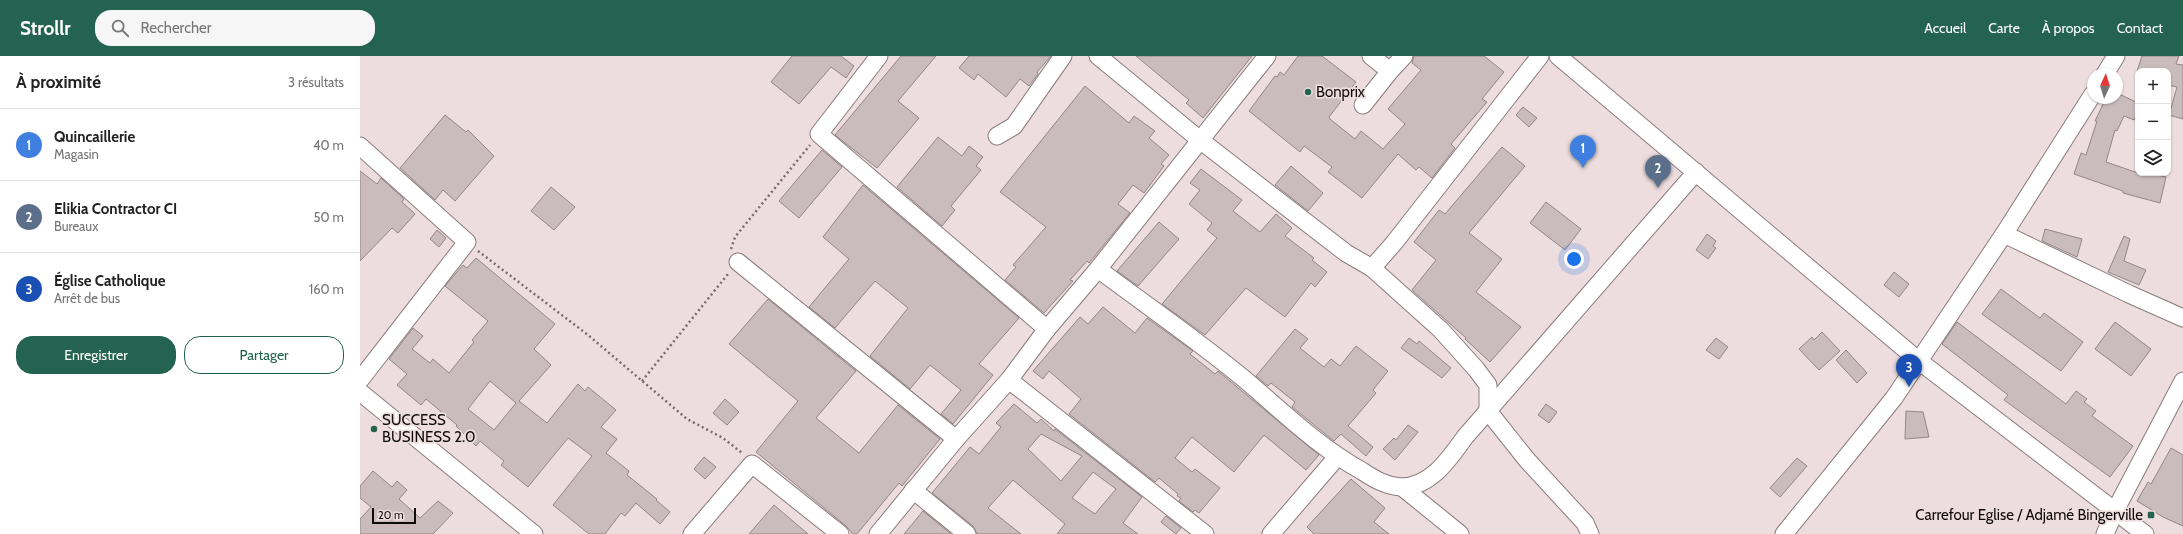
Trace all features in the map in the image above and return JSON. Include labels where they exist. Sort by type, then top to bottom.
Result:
[{"type":"street","points":[[878,56],[819,134],[1047,329]]},
{"type":"street","points":[[997,136],[1014,126],[1063,56]]},
{"type":"street","points":[[1098,56],[1200,140],[1346,253],[1372,268],[1441,330],[1476,369],[1488,385],[1488,411],[1527,460],[1585,523],[1590,534]]},
{"type":"street","points":[[878,534],[956,439],[1009,380],[1047,329],[1098,269],[1267,56]]},
{"type":"street","points":[[1371,56],[1390,71]]},
{"type":"street","points":[[1363,105],[1404,56]]},
{"type":"street","points":[[1372,268],[1394,243],[1540,56]]},
{"type":"street","points":[[1558,56],[1919,361],[2145,534]]},
{"type":"street","points":[[2109,68],[2116,56]]},
{"type":"street","points":[[1784,534],[1894,398],[2004,234],[2087,103]]},
{"type":"street","points":[[360,146],[467,242],[360,380]]},
{"type":"street","points":[[1098,269],[1242,378],[1288,418],[1337,457],[1380,482],[1402,487],[1421,483],[1442,467],[1488,411],[1696,172]]},
{"type":"street","points":[[2004,234],[2129,294],[2183,318]]},
{"type":"street","points":[[738,262],[956,439]]},
{"type":"street","points":[[1009,380],[1204,534]]},
{"type":"street","points":[[2105,534],[2115,511],[2183,381]]},
{"type":"street","points":[[360,392],[534,534]]},
{"type":"street","points":[[1271,534],[1337,457]]},
{"type":"street","points":[[692,534],[752,464],[840,534]]},
{"type":"street","points":[[1402,487],[1460,534]]},
{"type":"street","points":[[913,490],[967,534]]},
{"type":"path","points":[[642,381],[738,262],[731,250],[735,237],[819,134]]},
{"type":"path","points":[[467,242],[588,335],[687,419],[738,448],[752,464]]},
{"type":"building","points":[[792,56],[841,56],[854,66],[846,78],[831,67],[799,104],[771,82]]},
{"type":"building","points":[[901,56],[936,56],[898,101],[919,118],[877,168],[835,135]]},
{"type":"building","points":[[969,56],[1051,56],[1037,72],[1038,74],[1029,86],[1020,79],[1006,97],[978,74],[974,80],[959,68]]},
{"type":"building","points":[[1136,56],[1252,56],[1203,118],[1186,103],[1189,100]]},
{"type":"building","points":[[1298,56],[1322,56],[1356,82],[1329,117],[1355,139],[1361,131],[1383,149],[1405,124],[1388,109],[1421,70],[1412,63],[1414,56],[1484,56],[1504,72],[1482,99],[1487,102],[1451,144],[1455,148],[1432,178],[1419,167],[1416,170],[1398,154],[1362,198],[1328,172],[1332,167],[1304,146],[1300,152],[1249,111],[1275,76],[1277,77],[1280,72],[1284,75]]},
{"type":"building","points":[[2142,56],[2179,56],[2176,64],[2183,65],[2183,119],[2171,116],[2171,108],[2177,87],[2171,86],[2171,68],[2138,68]]},
{"type":"building","points":[[1085,86],[1129,123],[1134,116],[1155,131],[1149,138],[1169,155],[1161,164],[1164,166],[1144,193],[1133,185],[1118,204],[1130,213],[1089,263],[1087,261],[1070,280],[1073,281],[1044,313],[1005,280],[1016,267],[1013,265],[1046,227],[1000,192]]},
{"type":"building","points":[[2123,96],[2135,102],[2134,120],[2124,116],[2117,131],[2115,130],[2106,162],[2135,172],[2135,176],[2166,177],[2160,203],[2123,193],[2123,191],[2074,174],[2081,153],[2086,155],[2097,121],[2095,121],[2103,104],[2123,104]]},
{"type":"building","points":[[1523,107],[1537,118],[1529,127],[1516,115]]},
{"type":"building","points":[[445,115],[466,132],[468,130],[494,156],[455,201],[443,190],[435,200],[400,168]]},
{"type":"building","points":[[938,137],[962,156],[969,146],[983,157],[976,166],[981,170],[951,206],[955,210],[942,226],[897,187]]},
{"type":"building","points":[[1502,147],[1525,166],[1469,233],[1502,259],[1476,292],[1521,327],[1490,362],[1465,339],[1466,338],[1412,290],[1436,260],[1414,242],[1439,210],[1445,214]]},
{"type":"building","points":[[822,150],[842,167],[799,218],[779,201]]},
{"type":"building","points":[[1291,166],[1323,193],[1308,211],[1275,185]]},
{"type":"building","points":[[1201,169],[1242,200],[1233,211],[1260,232],[1276,214],[1292,228],[1285,236],[1314,258],[1312,260],[1327,272],[1315,287],[1311,283],[1285,317],[1246,288],[1205,335],[1162,304],[1217,238],[1207,230],[1212,223],[1189,204],[1200,190],[1190,183]]},
{"type":"building","points":[[360,171],[377,184],[381,178],[404,199],[402,202],[415,214],[398,233],[392,228],[360,261]]},
{"type":"building","points":[[863,185],[1019,318],[979,364],[993,375],[953,424],[941,414],[961,390],[930,365],[910,389],[870,356],[908,308],[875,281],[835,328],[809,307],[849,259],[823,237]]},
{"type":"building","points":[[551,187],[575,207],[554,230],[531,211]]},
{"type":"building","points":[[1546,202],[1581,229],[1565,250],[1530,223]]},
{"type":"building","points":[[1159,222],[1179,239],[1138,286],[1117,271]]},
{"type":"building","points":[[2045,229],[2082,239],[2077,257],[2042,241]]},
{"type":"building","points":[[437,230],[446,238],[439,247],[430,239]]},
{"type":"building","points":[[1707,234],[1716,241],[1713,246],[1716,248],[1708,259],[1696,250]]},
{"type":"building","points":[[2124,236],[2130,239],[2124,261],[2146,270],[2139,285],[2108,272]]},
{"type":"building","points":[[476,258],[555,324],[534,349],[551,365],[519,401],[547,423],[578,384],[585,391],[588,387],[616,410],[601,427],[617,439],[606,453],[629,471],[627,475],[657,499],[656,500],[670,512],[660,524],[636,503],[625,516],[621,513],[605,534],[589,534],[553,505],[592,456],[568,438],[528,487],[501,465],[504,461],[480,441],[476,446],[456,426],[457,425],[426,399],[421,405],[397,385],[407,374],[389,359],[413,328],[423,336],[412,349],[430,363],[433,359],[449,373],[474,342],[472,340],[488,321],[445,286],[463,265],[467,268]],"holes":[[[490,381],[516,403],[494,430],[468,409]]]},
{"type":"building","points":[[1894,272],[1909,284],[1899,297],[1884,285]]},
{"type":"building","points":[[2001,289],[2040,318],[2044,313],[2083,342],[2061,371],[1982,314]]},
{"type":"building","points":[[768,299],[856,371],[816,418],[859,453],[898,405],[940,439],[902,486],[899,483],[857,534],[853,534],[846,526],[756,452],[798,401],[729,344]]},
{"type":"building","points":[[1103,307],[1135,333],[1147,318],[1193,351],[1190,354],[1215,374],[1218,371],[1319,455],[1306,470],[1264,435],[1234,472],[1192,437],[1175,458],[1192,472],[1195,469],[1220,488],[1199,513],[1195,510],[1193,512],[1179,501],[1181,498],[1177,496],[1178,494],[1159,478],[1155,482],[1069,414],[1081,399],[1049,371],[1043,379],[1033,371],[1080,317],[1088,324]]},
{"type":"building","points":[[1957,322],[2066,404],[2076,391],[2087,399],[2084,402],[2096,411],[2092,416],[2133,446],[2110,477],[2004,400],[2008,395],[1942,344]]},
{"type":"building","points":[[2115,322],[2151,349],[2131,376],[2095,349]]},
{"type":"building","points":[[1295,329],[1308,339],[1300,348],[1324,367],[1331,359],[1340,366],[1356,346],[1388,371],[1373,390],[1376,393],[1348,426],[1373,447],[1366,456],[1341,434],[1334,441],[1292,407],[1295,402],[1271,383],[1268,386],[1256,376]]},
{"type":"building","points":[[1822,332],[1840,351],[1819,370],[1799,349],[1812,337],[1814,340]]},
{"type":"building","points":[[1409,338],[1417,344],[1419,341],[1451,368],[1442,378],[1401,348]]},
{"type":"building","points":[[1716,338],[1728,347],[1719,359],[1706,350]]},
{"type":"building","points":[[1846,350],[1867,373],[1857,383],[1836,360]]},
{"type":"building","points":[[725,399],[739,412],[727,425],[713,413]]},
{"type":"building","points":[[1014,404],[1037,423],[1041,419],[1054,431],[1055,429],[1142,497],[1123,523],[1138,534],[1057,534],[1065,524],[1013,480],[988,508],[1021,534],[977,534],[973,526],[932,493],[970,447],[979,454],[1001,427],[996,423]],"holes":[[[1041,434],[1082,456],[1061,481],[1028,449]],[[1093,472],[1116,489],[1095,514],[1072,498]]]},
{"type":"building","points":[[1546,404],[1557,412],[1549,423],[1538,415]]},
{"type":"building","points":[[1906,411],[1923,412],[1929,437],[1905,439]]},
{"type":"building","points":[[1408,425],[1418,432],[1395,460],[1383,449],[1394,438],[1396,440]]},
{"type":"building","points":[[2171,448],[2183,455],[2183,526],[2163,517],[2137,501],[2148,482],[2151,484]]},
{"type":"building","points":[[704,457],[716,467],[705,479],[694,469]]},
{"type":"building","points":[[1797,458],[1807,466],[1780,497],[1770,488]]},
{"type":"building","points":[[373,471],[392,487],[397,481],[407,490],[399,499],[420,518],[438,501],[453,513],[433,534],[360,534],[360,519],[371,507],[360,498],[360,486]]},
{"type":"building","points":[[1351,479],[1385,508],[1374,522],[1389,534],[1314,534],[1307,527]]},
{"type":"building","points":[[774,505],[808,534],[749,534]]},
{"type":"building","points":[[923,511],[951,534],[904,534]]},
{"type":"building","points":[[1166,516],[1181,528],[1176,534],[1161,522]]},
{"type":"place","name":"Bonprix","points":[[1308,92]]},
{"type":"place","name":"Quincaillerie","points":[[1583,168]]},
{"type":"place","name":"Elikia Contractor CI","points":[[1658,188]]},
{"type":"place","name":"Église Catholique","points":[[1909,387]]},
{"type":"place","name":"SUCCESS BUSINESS 2.0","points":[[374,429]]},
{"type":"place","name":"Carrefour Eglise / Adjamé Bingerville","points":[[2151,515]]}]
